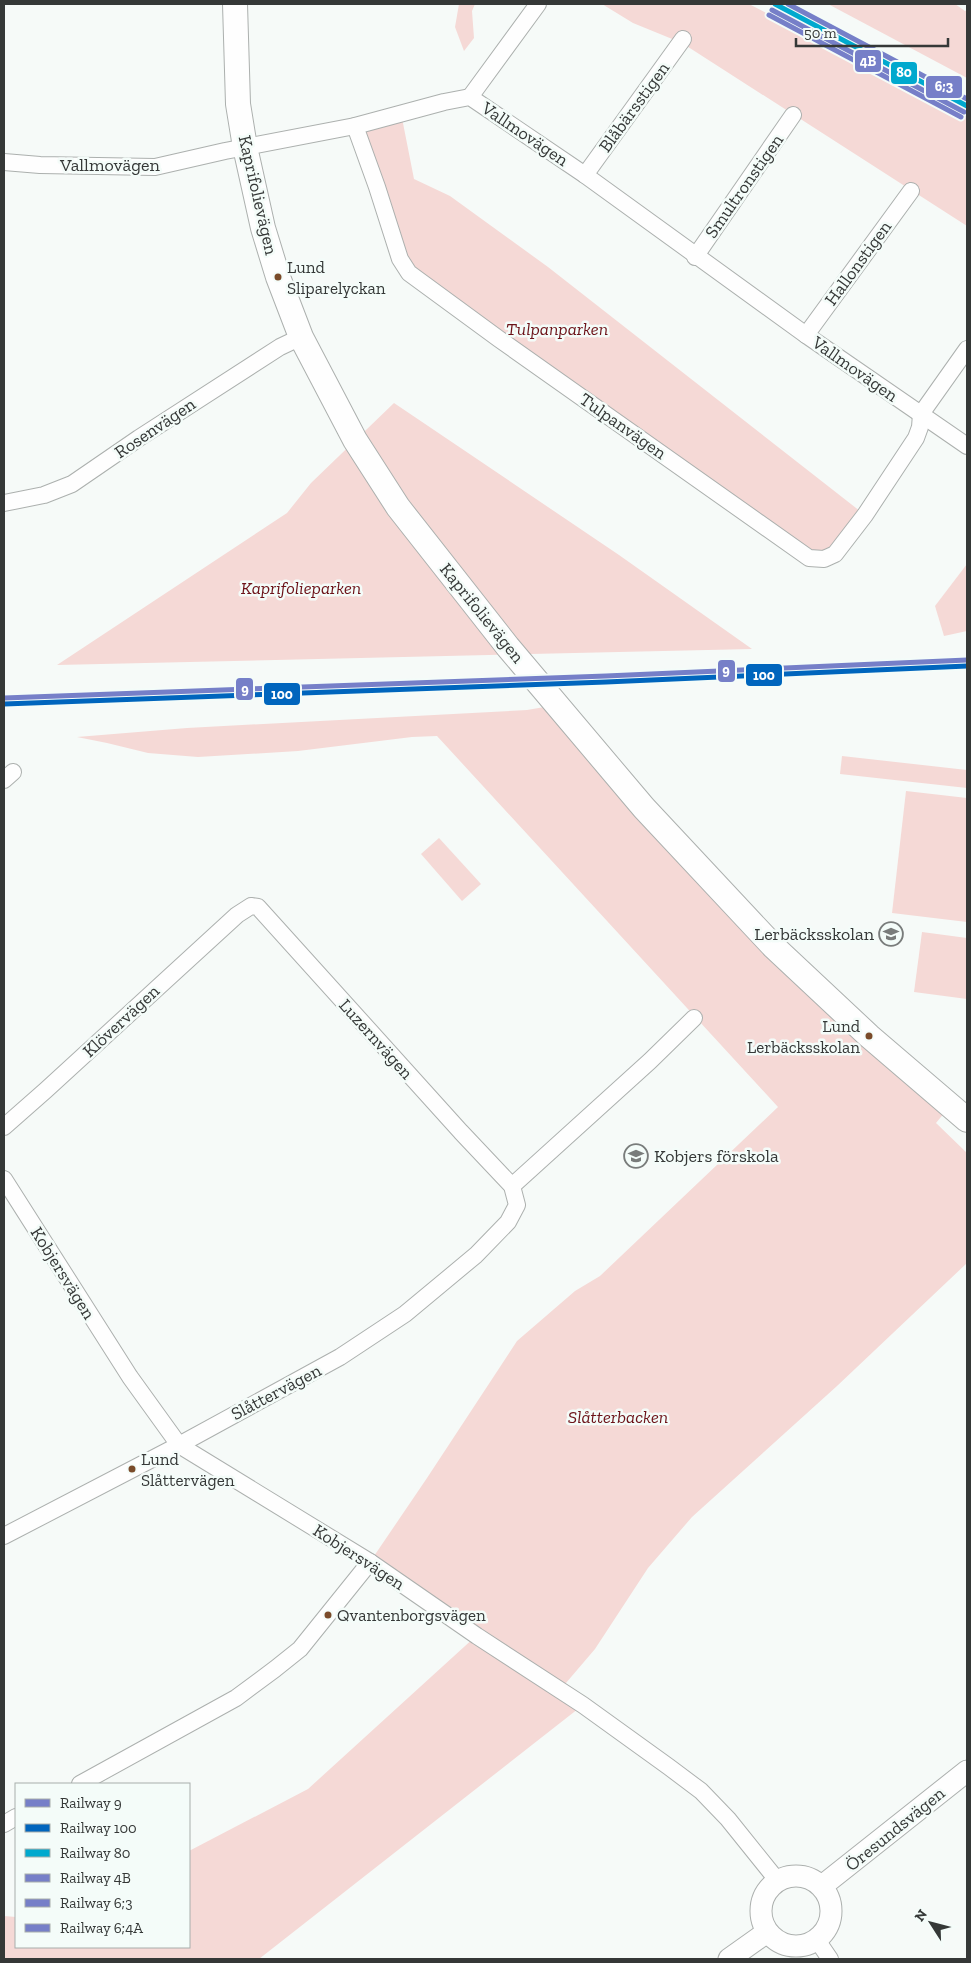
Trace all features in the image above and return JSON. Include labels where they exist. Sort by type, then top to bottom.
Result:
[{"type":"main road","name":"Kaprifolievägen","points":[[235,4],[238,104],[245,147],[263,228],[278,277],[301,337],[355,440],[398,507],[508,647],[644,808],[774,947],[870,1036],[967,1120]]},
{"type":"street","points":[[470,97],[538,4]]},
{"type":"street","name":"Blåbärsstigen","points":[[585,175],[682,39]]},
{"type":"street","name":"Vallmovägen","points":[[4,162],[40,165],[155,168],[245,147],[354,126],[470,97],[585,175],[695,257],[967,446]]},
{"type":"street","name":"Smultronstigen","points":[[695,257],[793,115]]},
{"type":"street","name":"Tulpanvägen","points":[[354,126],[377,187],[400,259],[409,273],[499,339],[809,558],[824,559],[835,554],[865,515],[916,438],[920,427],[921,414]]},
{"type":"street","name":"Hallonstigen","points":[[806,335],[911,191]]},
{"type":"street","name":"Rosenvägen","points":[[4,503],[44,495],[72,484],[139,438],[280,347],[301,337]]},
{"type":"street","points":[[921,414],[967,349]]},
{"type":"street","name":"Luzernvägen","points":[[237,915],[251,906],[258,907],[512,1186],[517,1205]]},
{"type":"street","name":"Klövervägen","points":[[4,1126],[46,1090],[237,915]]},
{"type":"street","points":[[512,1186],[650,1061],[694,1018]]},
{"type":"street","name":"Kobjersvägen","points":[[4,1178],[130,1377],[179,1445],[370,1562],[476,1636],[583,1706],[701,1791],[728,1819],[777,1880]]},
{"type":"street","name":"Slåttervägen","points":[[4,1536],[179,1445],[340,1357],[405,1314],[476,1255],[508,1222],[517,1205]]},
{"type":"street","points":[[82,1783],[236,1698],[275,1669],[300,1649],[370,1562]]},
{"type":"street","name":"Öresundsvägen","points":[[822,1886],[967,1771]]},
{"type":"street","points":[[801,1875],[812,1879],[822,1886],[828,1896],[831,1908],[830,1920],[825,1931],[817,1940],[797,1947],[775,1940],[766,1932],[760,1918],[760,1904],[766,1890],[777,1880],[788,1876],[801,1875]]},
{"type":"street","points":[[729,1959],[766,1932]]},
{"type":"street","points":[[817,1940],[830,1959]]},
{"type":"green space","points":[[459,4],[475,4],[472,11],[474,38],[464,51],[455,27]]},
{"type":"green space","points":[[602,4],[749,4],[967,116],[967,226],[682,43],[633,23]]},
{"type":"green space","points":[[828,4],[955,4],[965,11],[967,10],[967,78]]},
{"type":"green space","name":"Tulpanparken","points":[[401,113],[414,179],[450,196],[548,267],[865,515],[824,559],[409,273],[355,126]]},
{"type":"green space","name":"Kaprifolieparken","points":[[394,403],[619,555],[752,649],[57,665],[287,513],[311,483]]},
{"type":"green space","points":[[967,564],[967,631],[944,636],[935,606]]},
{"type":"green space","name":"Slåtterbacken","points":[[556,705],[601,759],[950,1106],[936,1123],[967,1153],[967,1263],[837,1386],[692,1517],[648,1568],[595,1649],[560,1690],[583,1705],[259,1959],[4,1959],[4,1916],[15,1917],[15,1948],[190,1948],[190,1850],[308,1789],[476,1636],[370,1562],[517,1341],[575,1291],[600,1276],[778,1107],[437,736],[412,737],[298,751],[198,757],[148,753],[77,737],[187,728],[527,710]]},
{"type":"green space","points":[[842,756],[967,770],[967,788],[840,774]]},
{"type":"green space","points":[[906,791],[967,798],[967,922],[892,913]]},
{"type":"green space","points":[[439,838],[481,884],[462,901],[421,854]]},
{"type":"green space","points":[[922,932],[967,938],[967,999],[914,992]]},
{"type":"rail line","name":"80","points":[[775,4],[967,106]]},
{"type":"rail line","name":"6;3","points":[[788,4],[967,99]]},
{"type":"rail line","name":"4B","points":[[772,10],[964,112]]},
{"type":"rail line","name":"6;4A","points":[[769,15],[961,117]]},
{"type":"rail line","name":"9","points":[[4,698],[606,676],[967,660]]},
{"type":"rail line","name":"100","points":[[4,704],[606,682],[967,666]]},
{"type":"place","name":"Lund Sliparelyckan","points":[[278,277]]},
{"type":"place","name":"Lerbäcksskolan","points":[[891,934]]},
{"type":"place","name":"Lund Lerbäcksskolan","points":[[869,1036]]},
{"type":"place","name":"Kobjers förskola","points":[[636,1156]]},
{"type":"place","name":"Lund Slåttervägen","points":[[132,1469]]},
{"type":"place","name":"Qvantenborgsvägen","points":[[328,1615]]}]
